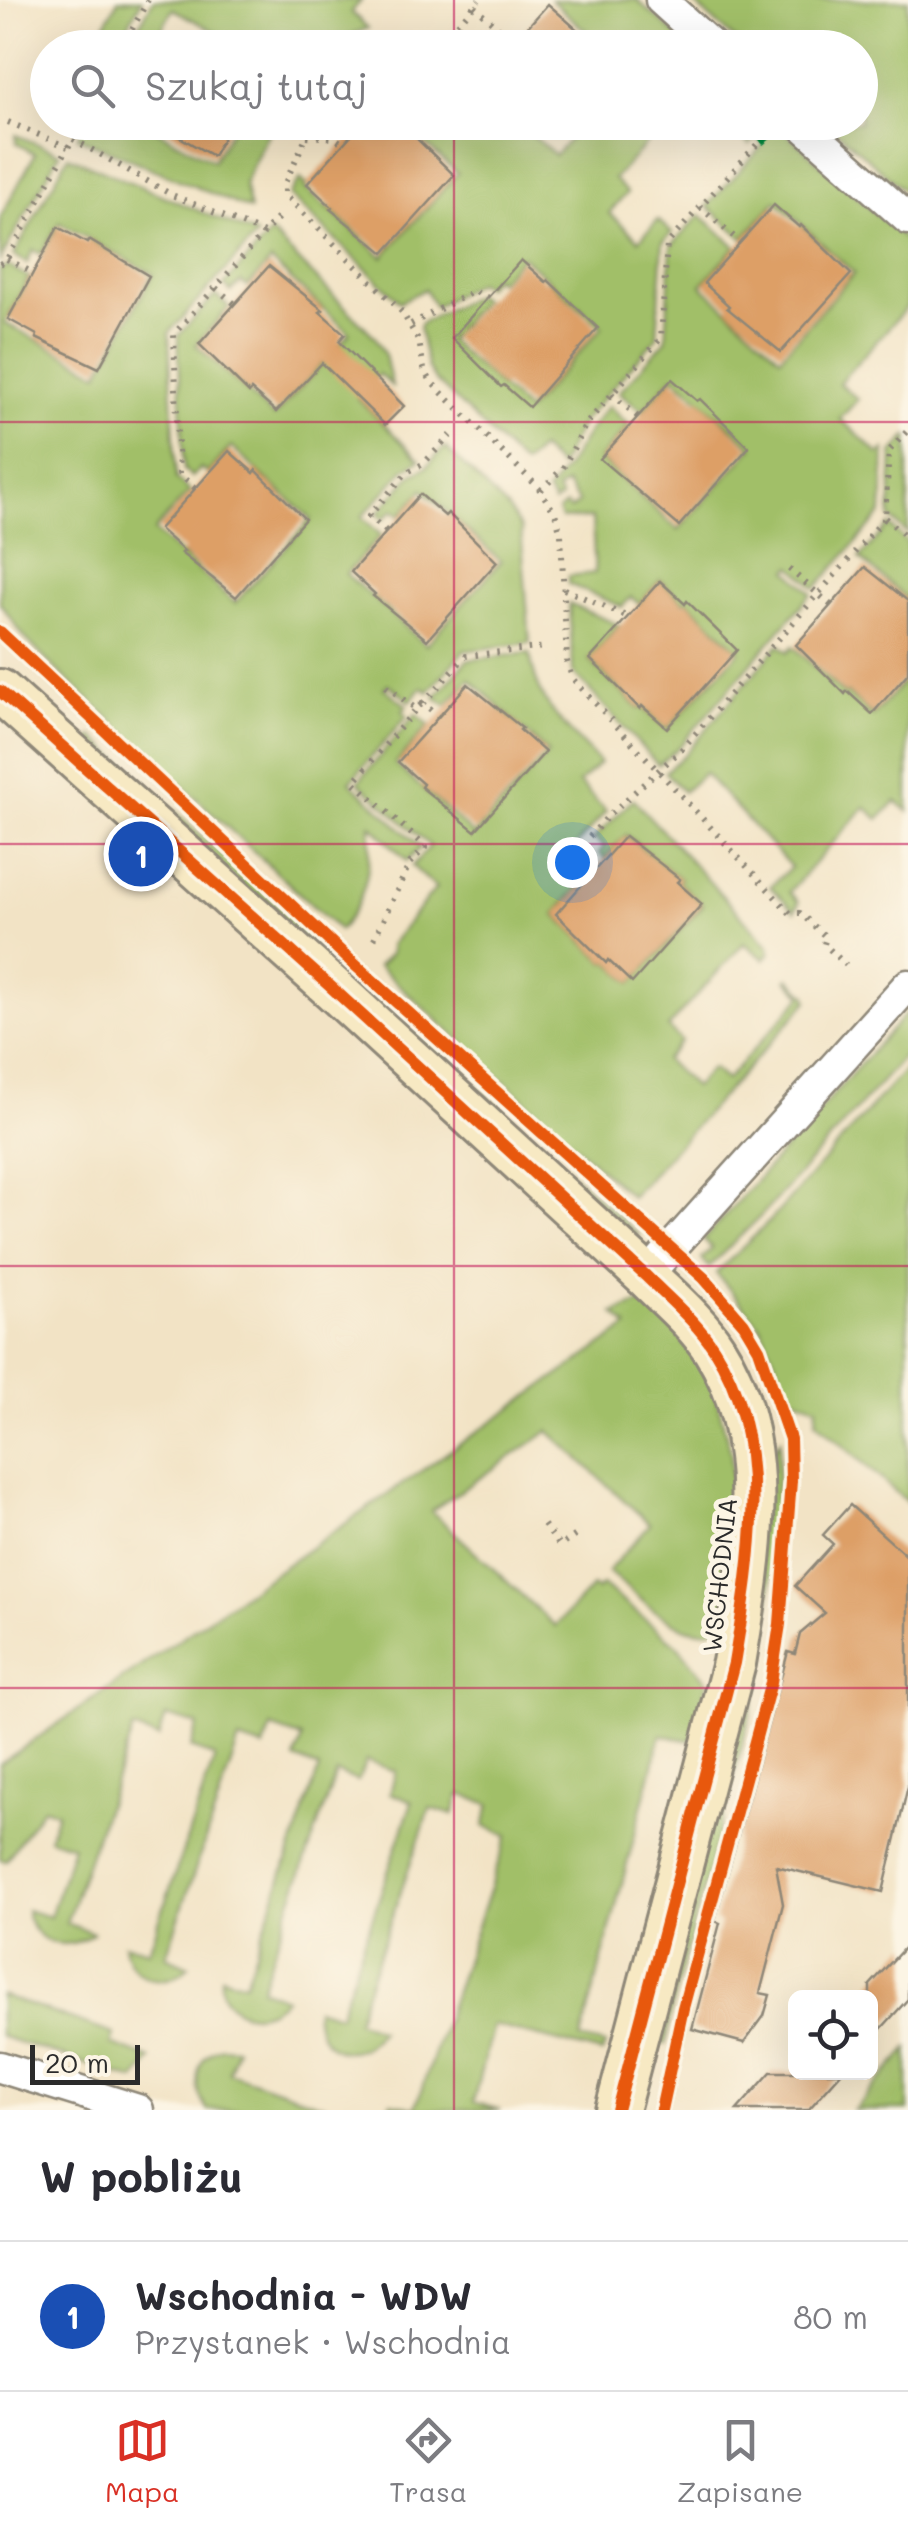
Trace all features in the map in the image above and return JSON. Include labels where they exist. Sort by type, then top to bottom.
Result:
[{"type":"street","points":[[661,0],[694,30]]},
{"type":"street","points":[[819,140],[908,219]]},
{"type":"street","name":"WSCHODNIA","points":[[0,691],[646,1276],[712,1347],[738,1398],[749,1444],[752,1504],[734,1663],[616,2110]]},
{"type":"street","points":[[646,1276],[908,984]]},
{"type":"street","points":[[0,2068],[138,2110]]},
{"type":"path","points":[[132,30],[148,0]]},
{"type":"path","points":[[452,30],[476,3],[502,30]]},
{"type":"path","points":[[8,122],[30,130]]},
{"type":"path","points":[[59,140],[264,233]]},
{"type":"path","points":[[33,273],[3,262],[72,140]]},
{"type":"path","points":[[305,140],[285,183],[288,200],[396,305],[420,342],[424,369],[432,383],[541,490],[555,513],[561,534],[572,678],[790,913],[800,913],[826,936],[824,944],[846,965]]},
{"type":"path","points":[[339,140],[344,144]]},
{"type":"path","points":[[541,490],[563,468],[586,424],[662,338],[667,244],[760,142]]},
{"type":"path","points":[[700,207],[740,242]]},
{"type":"path","points":[[195,488],[180,474],[174,334],[278,218]]},
{"type":"path","points":[[216,288],[234,304]]},
{"type":"path","points":[[411,324],[474,291],[488,298]]},
{"type":"path","points":[[612,394],[638,417]]},
{"type":"path","points":[[591,874],[572,856],[609,814],[681,750],[885,518],[889,451],[908,430]]},
{"type":"path","points":[[386,532],[369,516],[407,472],[422,464],[454,432]]},
{"type":"path","points":[[885,518],[908,538]]},
{"type":"path","points":[[789,568],[831,605]]},
{"type":"path","points":[[564,589],[628,617]]},
{"type":"path","points":[[374,939],[410,863],[426,847],[354,782],[466,656],[546,648]]},
{"type":"path","points":[[386,686],[439,717]]},
{"type":"path","points":[[544,1526],[560,1546],[576,1534]]},
{"type":"green space","points":[[118,0],[142,0],[125,30],[102,30]]},
{"type":"green space","points":[[153,0],[362,0],[351,12],[368,28],[212,30],[173,9],[161,30],[137,30]]},
{"type":"green space","points":[[551,0],[637,0],[671,30],[585,30]]},
{"type":"green space","points":[[690,0],[908,0],[908,194],[846,140],[878,140],[878,30],[724,30]]},
{"type":"green space","points":[[16,135],[60,153],[0,260],[0,218],[35,154],[16,143]]},
{"type":"green space","points":[[84,140],[174,140],[213,161],[225,140],[265,140],[244,184],[250,210]]},
{"type":"green space","points":[[421,140],[538,140],[555,155],[569,140],[650,140],[614,179],[627,193],[609,213],[639,240],[658,220],[672,233],[663,242],[657,337],[583,421],[559,467],[540,449],[523,465],[435,380],[428,369],[419,328],[421,323],[476,295],[482,300],[448,340],[527,411],[602,327],[522,256],[499,281],[494,277],[485,287],[478,282],[435,307],[425,289],[400,302],[289,195],[300,179],[306,184],[304,187],[383,257],[458,173]]},
{"type":"green space","points":[[758,140],[794,140],[908,242],[908,306],[839,383],[858,399],[840,419],[879,454],[885,450],[882,513],[816,588],[792,566],[788,570],[812,593],[679,747],[658,765],[573,672],[569,604],[619,625],[589,660],[639,709],[642,707],[667,729],[740,651],[660,580],[639,604],[631,597],[622,607],[568,584],[568,576],[595,573],[592,518],[561,519],[558,511],[566,505],[570,510],[579,503],[566,484],[557,491],[561,498],[554,503],[547,491],[608,406],[629,425],[599,459],[678,530],[753,447],[674,376],[642,411],[619,392],[666,340],[671,246],[700,215],[736,246],[701,285],[780,357],[854,273],[776,201],[743,238],[707,206],[763,145]]},
{"type":"green space","points":[[68,156],[257,235],[169,333],[176,479],[190,491],[154,531],[235,603],[311,519],[231,447],[207,473],[201,468],[192,477],[184,470],[178,336],[215,295],[229,307],[196,345],[274,417],[350,333],[271,261],[247,287],[241,282],[231,292],[224,285],[271,233],[375,337],[385,355],[392,386],[379,374],[357,398],[420,460],[405,469],[362,517],[381,535],[346,574],[426,645],[501,561],[423,490],[400,515],[393,510],[383,519],[377,514],[411,475],[426,467],[445,447],[508,509],[521,529],[530,643],[464,651],[428,692],[422,687],[410,701],[388,684],[384,688],[407,706],[403,711],[407,716],[350,782],[421,847],[407,861],[371,825],[362,894],[339,930],[47,661],[0,603],[0,269],[8,266],[29,277],[5,323],[99,373],[153,274],[59,223],[41,254],[33,250],[27,263],[14,255]]},
{"type":"green space","points":[[908,436],[908,534],[890,518],[893,453]]},
{"type":"green space","points":[[889,525],[908,543],[908,600],[860,558]]},
{"type":"green space","points":[[779,644],[788,652],[793,646],[844,695],[847,693],[873,716],[908,677],[908,811],[896,801],[879,819],[865,807],[789,892],[799,902],[795,911],[770,887],[791,867],[704,773],[683,792],[665,772]]},
{"type":"green space","points":[[530,653],[539,687],[554,714],[600,763],[579,783],[606,811],[565,858],[587,877],[555,914],[605,963],[608,961],[632,983],[703,905],[678,882],[680,879],[626,835],[604,858],[599,853],[604,847],[594,838],[633,799],[769,946],[770,953],[764,959],[744,943],[668,1027],[681,1041],[665,1060],[694,1087],[712,1068],[726,1080],[803,995],[787,980],[807,995],[808,1001],[631,1197],[378,966],[436,888],[412,866],[430,846],[358,782],[416,714],[429,725],[395,764],[474,835],[548,753],[470,679],[446,705],[435,697],[467,660]]},
{"type":"green space","points":[[93,736],[322,947],[310,945],[86,744]]},
{"type":"green space","points":[[364,984],[639,1235],[631,1234],[366,995]]},
{"type":"green space","points":[[908,1011],[908,1052],[763,1214],[709,1267],[702,1259],[712,1248],[703,1240]]},
{"type":"green space","points":[[908,1066],[908,1503],[816,1421],[817,1406],[790,1396],[760,1326],[716,1273],[770,1221]]},
{"type":"green space","points":[[641,1303],[650,1305],[679,1335],[713,1385],[731,1453],[733,1504],[724,1620],[712,1629],[681,1626],[648,1605],[608,1571],[650,1524],[549,1431],[431,1511],[555,1626],[593,1586],[597,1590],[602,1585],[677,1645],[708,1682],[692,1741],[661,1735],[581,2039],[605,2045],[602,2053],[493,2025],[473,2102],[500,2110],[388,2110],[391,2102],[415,2109],[508,1835],[484,1826],[490,1804],[460,1794],[453,1815],[430,1808],[356,2020],[380,2030],[371,2042],[349,2051],[329,2044],[321,2035],[316,2008],[339,2015],[412,1802],[390,1793],[396,1771],[366,1761],[358,1781],[336,1773],[261,1988],[285,1998],[265,2012],[254,2014],[234,2008],[222,1990],[221,1976],[245,1983],[319,1769],[295,1759],[302,1738],[271,1727],[264,1748],[239,1740],[166,1956],[189,1966],[180,1974],[159,1980],[149,1978],[132,1966],[124,1944],[149,1951],[215,1757],[191,1748],[198,1725],[166,1716],[159,1738],[133,1729],[66,1923],[93,1933],[62,1944],[35,1931],[26,1910],[50,1917],[73,1846],[49,1838],[57,1812],[43,1807],[6,1861],[0,1859],[0,1764],[628,1327],[614,1313]]},
{"type":"green space","points":[[780,1440],[770,1599],[760,1679],[672,2006],[666,2044],[653,2041],[770,1454]]},
{"type":"green space","points":[[0,1995],[114,2034],[111,2044],[151,2059],[135,2080],[0,2036]]},
{"type":"green space","points":[[222,2047],[236,2048],[229,2072],[338,2110],[207,2110],[199,2092],[198,2073],[205,2057]]},
{"type":"green space","points":[[908,2049],[908,2110],[854,2110]]},
{"type":"building","points":[[548,4],[578,30],[525,30]]},
{"type":"building","points":[[185,140],[222,140],[213,156]]},
{"type":"building","points":[[347,140],[418,140],[454,175],[384,253],[330,209],[307,184]]},
{"type":"building","points":[[774,205],[801,225],[851,274],[781,352],[727,308],[704,283]]},
{"type":"building","points":[[58,227],[87,243],[89,240],[149,276],[99,368],[36,338],[37,335],[8,319]]},
{"type":"building","points":[[521,260],[598,328],[529,407],[504,385],[501,387],[452,338]]},
{"type":"building","points":[[269,266],[323,310],[320,312],[345,334],[339,341],[404,406],[385,425],[322,363],[276,412],[251,390],[249,393],[199,344]]},
{"type":"building","points":[[672,379],[697,401],[700,399],[749,447],[679,526],[600,459]]},
{"type":"building","points":[[229,451],[254,473],[256,470],[305,519],[236,597],[181,553],[184,551],[159,529]]},
{"type":"building","points":[[420,494],[445,516],[448,513],[497,562],[427,640],[373,596],[351,572]]},
{"type":"building","points":[[865,567],[908,601],[908,673],[872,714],[847,691],[845,694],[796,645]]},
{"type":"building","points":[[660,581],[685,604],[687,601],[737,650],[667,728],[642,706],[640,709],[590,659]]},
{"type":"building","points":[[468,684],[545,752],[475,831],[421,787],[423,784],[398,762]]},
{"type":"building","points":[[625,836],[680,879],[677,882],[702,904],[632,983],[556,914]]},
{"type":"building","points":[[850,1505],[908,1557],[908,1786],[883,1892],[776,1866],[783,1904],[760,1993],[770,1995],[764,2016],[744,2043],[692,2029],[720,1923],[715,1921],[788,1652],[795,1654],[800,1634],[825,1613],[795,1586],[833,1544],[823,1535]]},
{"type":"building","points":[[908,1944],[908,1999],[878,2032],[878,1990],[870,1990],[870,1985]]},
{"type":"building","points":[[771,2072],[788,2072],[788,2080],[835,2080],[808,2110],[737,2110]]},
{"type":"cycle path","points":[[0,632],[353,963],[704,1278],[744,1324],[759,1349],[790,1439],[791,1481],[780,1624],[771,1682],[683,2008],[661,2110]]},
{"type":"cycle path","points":[[0,691],[646,1276],[707,1339],[732,1385],[751,1462],[752,1502],[751,1543],[734,1663],[617,2110]]},
{"type":"place","name":"Wschodnia - WDW","points":[[141,854]]}]
